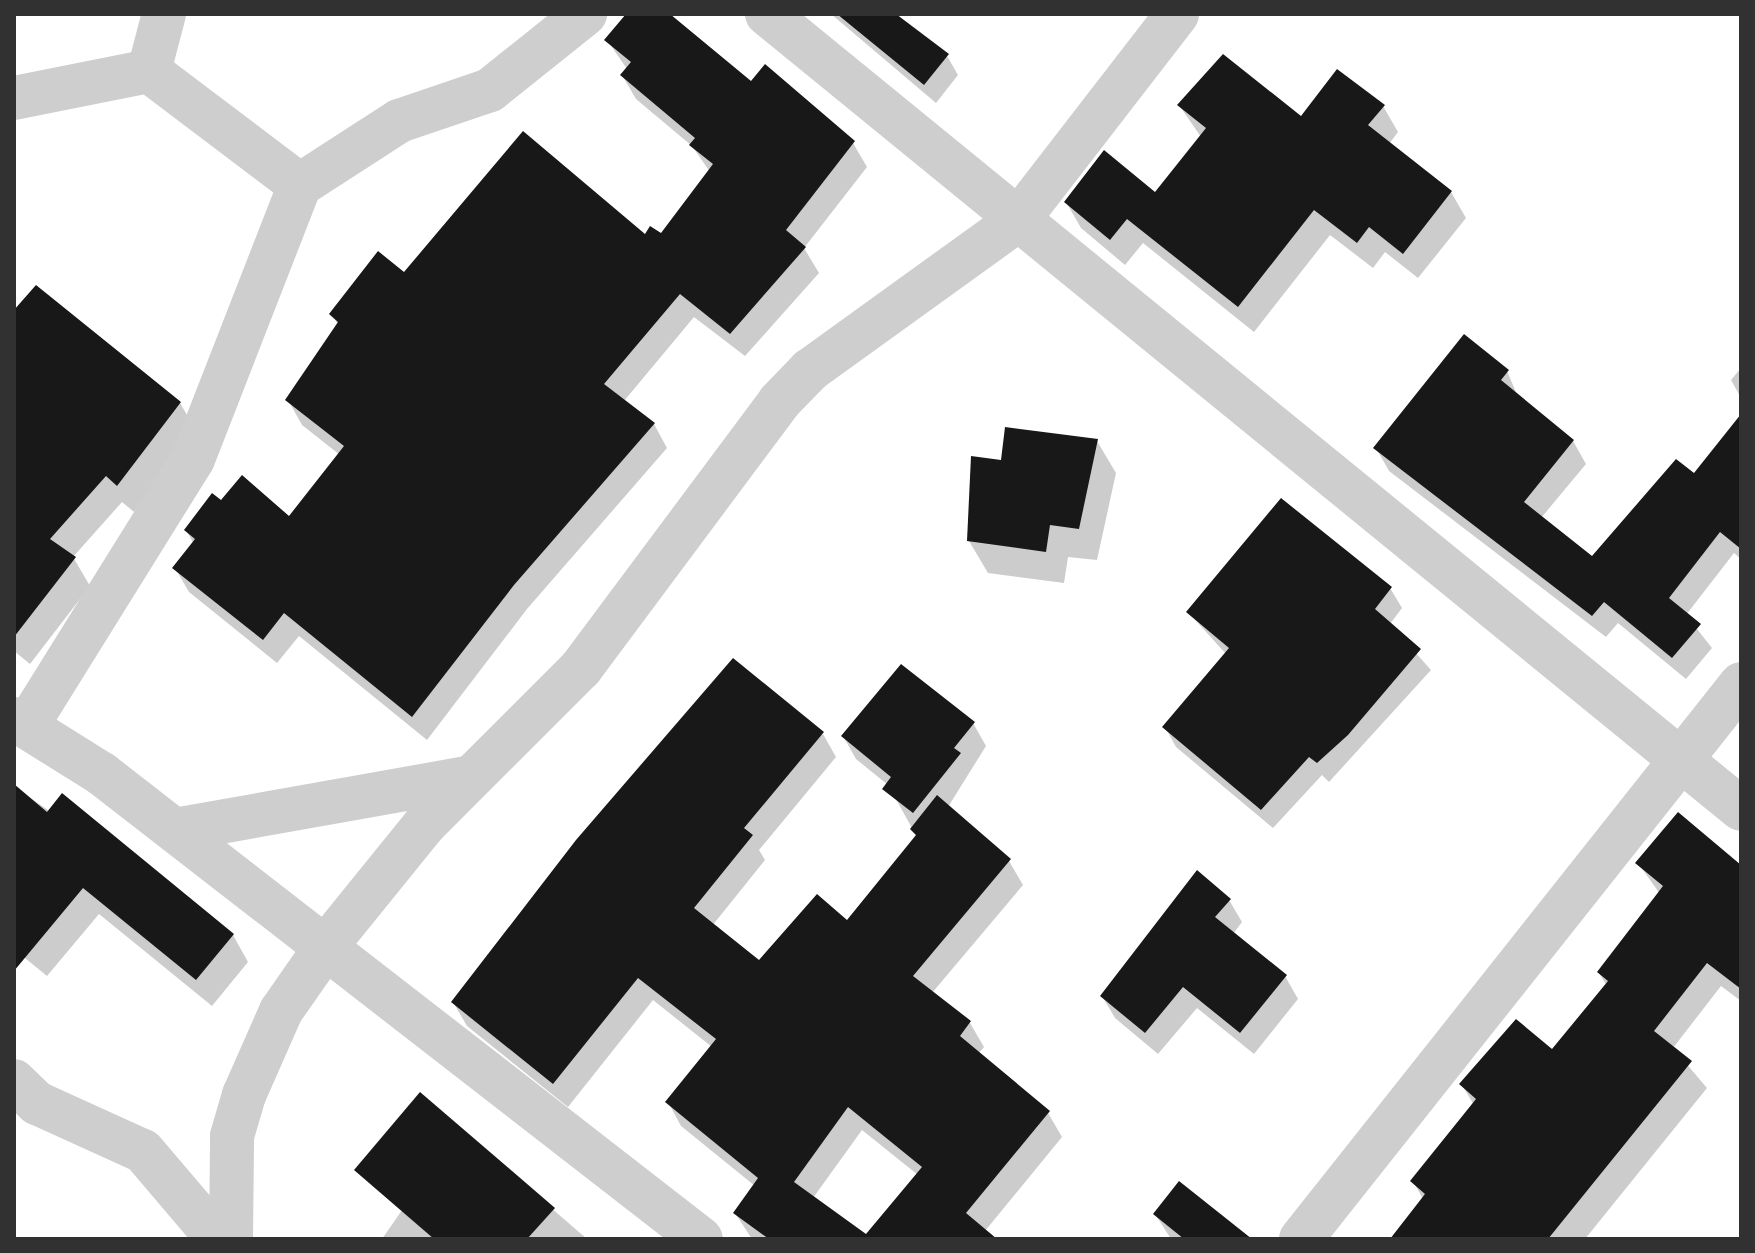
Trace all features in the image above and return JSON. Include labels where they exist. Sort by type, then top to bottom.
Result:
[{"type":"street","points":[[149,71],[164,14]]},
{"type":"street","points":[[585,14],[490,90],[399,121],[300,185],[193,459],[21,721],[175,830],[327,945],[701,1239]]},
{"type":"street","points":[[767,14],[1741,809]]},
{"type":"street","points":[[231,1239],[232,1136],[244,1095],[281,1011],[327,945],[468,778],[581,668],[697,506],[810,370],[1018,220],[1177,14]]},
{"type":"street","points":[[14,98],[149,71],[300,185]]},
{"type":"street","points":[[1301,1239],[1678,758],[1741,684]]},
{"type":"street","points":[[175,830],[468,778]]},
{"type":"street","points":[[14,1081],[37,1103],[143,1151],[218,1239]]},
{"type":"building","points":[[626,14],[670,14],[751,81],[765,64],[855,141],[786,230],[806,247],[730,334],[680,294],[604,384],[655,423],[514,585],[412,717],[284,613],[263,640],[172,568],[195,539],[184,530],[212,493],[221,500],[242,475],[289,516],[344,446],[285,400],[338,322],[329,314],[378,251],[404,272],[523,131],[645,234],[650,226],[661,233],[713,164],[689,145],[695,138],[620,75],[631,62],[604,40]]},
{"type":"building","points":[[837,14],[896,14],[949,54],[924,85]]},
{"type":"building","points":[[1223,54],[1301,116],[1337,69],[1385,105],[1368,125],[1452,191],[1403,254],[1369,227],[1357,243],[1314,210],[1238,307],[1127,219],[1110,240],[1064,202],[1104,150],[1155,192],[1206,128],[1177,105]]},
{"type":"building","points":[[36,285],[181,402],[117,486],[106,476],[50,539],[76,557],[14,637],[14,310]]},
{"type":"building","points":[[1464,334],[1509,370],[1501,380],[1574,440],[1524,502],[1592,556],[1676,459],[1694,473],[1741,414],[1741,549],[1720,532],[1669,598],[1701,624],[1672,658],[1604,602],[1592,616],[1373,448]]},
{"type":"building","points":[[1005,427],[1098,439],[1079,529],[1050,525],[1046,552],[967,541],[971,456],[1001,460]]},
{"type":"building","points":[[1281,498],[1392,587],[1375,609],[1421,649],[1348,735],[1317,763],[1309,757],[1261,810],[1162,727],[1229,648],[1186,612]]},
{"type":"building","points":[[733,658],[824,732],[744,828],[753,835],[694,908],[759,960],[817,894],[847,920],[916,835],[910,829],[937,795],[1011,859],[913,976],[971,1021],[960,1036],[1050,1111],[966,1213],[997,1239],[769,1239],[733,1213],[758,1178],[665,1102],[716,1039],[638,978],[553,1084],[451,1002],[576,840]],"holes":[[[848,1107],[922,1167],[866,1234],[794,1182]]]},
{"type":"building","points":[[901,664],[975,722],[954,748],[961,753],[913,813],[882,789],[891,777],[841,736]]},
{"type":"building","points":[[14,784],[47,812],[62,793],[234,934],[196,980],[83,888],[14,971]]},
{"type":"building","points":[[1678,812],[1741,865],[1741,989],[1707,963],[1654,1031],[1692,1061],[1548,1239],[1390,1239],[1425,1194],[1410,1181],[1476,1099],[1459,1084],[1516,1019],[1552,1049],[1608,981],[1597,972],[1663,886],[1635,863]]},
{"type":"building","points":[[1197,870],[1231,899],[1215,917],[1287,975],[1240,1033],[1183,987],[1145,1033],[1100,996]]},
{"type":"building","points":[[420,1092],[555,1208],[527,1239],[434,1239],[354,1170]]},
{"type":"building","points":[[1179,1181],[1252,1239],[1184,1239],[1153,1214]]}]
